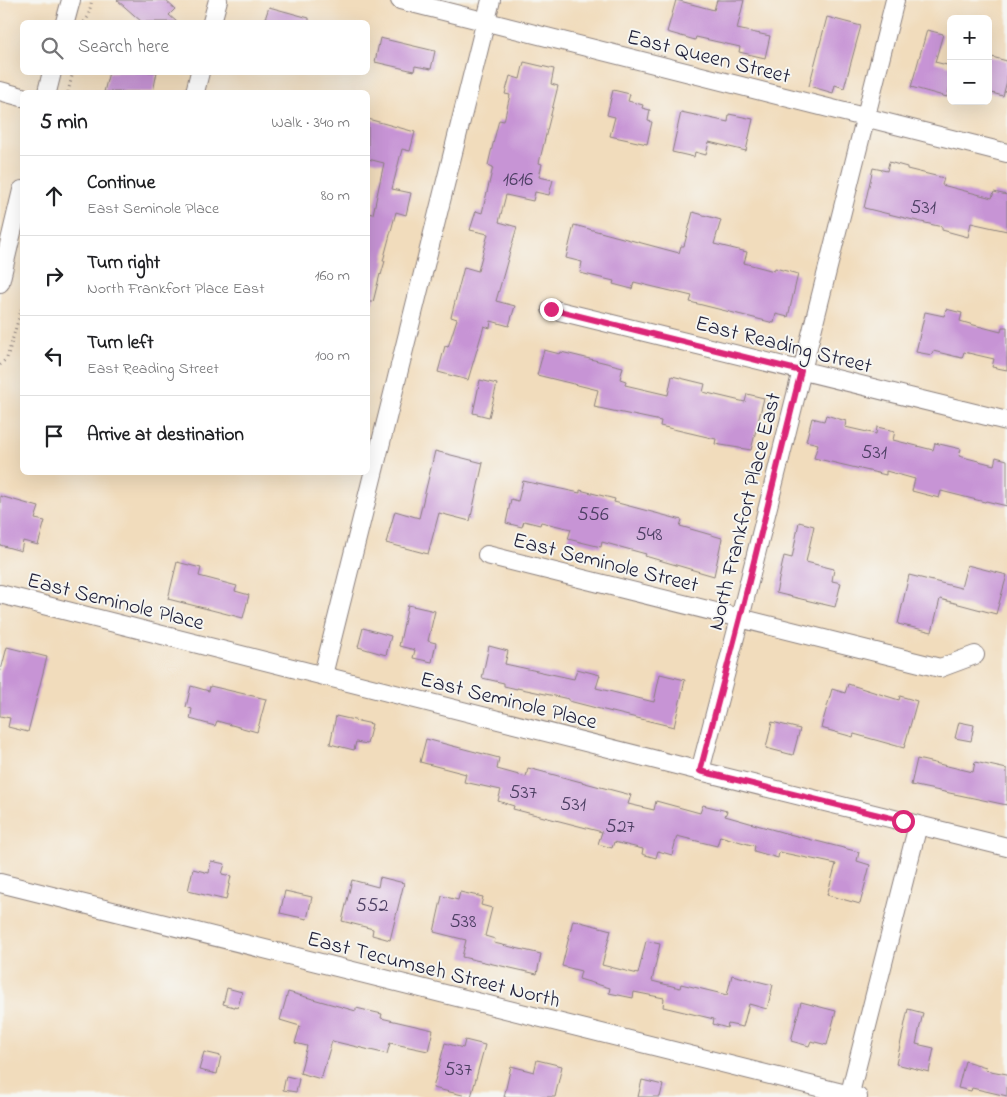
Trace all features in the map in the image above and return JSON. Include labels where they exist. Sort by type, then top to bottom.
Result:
[{"type":"street","points":[[66,20],[71,0]]},
{"type":"street","points":[[213,20],[218,0]]},
{"type":"street","name":"East Queen Street","points":[[400,0],[1007,153]]},
{"type":"street","points":[[323,675],[492,0]]},
{"type":"street","name":"North Frankfort Place East","points":[[700,771],[895,0]]},
{"type":"street","points":[[48,90],[51,75]]},
{"type":"street","points":[[196,90],[199,75]]},
{"type":"street","points":[[0,91],[20,96]]},
{"type":"street","points":[[0,283],[20,198]]},
{"type":"street","name":"East Reading Street","points":[[551,309],[1007,421]]},
{"type":"street","name":"East Seminole Street","points":[[488,555],[940,668],[975,655]]},
{"type":"street","name":"East Seminole Place","points":[[0,594],[1007,847]]},
{"type":"street","points":[[852,1096],[918,825]]},
{"type":"street","name":"East Tecumseh Street North","points":[[0,883],[852,1096]]},
{"type":"path","points":[[86,20],[92,0]]},
{"type":"path","points":[[68,90],[72,75]]},
{"type":"path","points":[[0,365],[7,358],[20,314]]},
{"type":"building","points":[[117,0],[165,0],[175,9],[169,15],[175,20],[140,20]]},
{"type":"building","points":[[676,0],[714,10],[717,0],[744,0],[737,29],[770,36],[765,58],[739,52],[740,47],[696,37],[695,40],[667,32]]},
{"type":"building","points":[[269,7],[309,18],[309,20],[265,20]]},
{"type":"building","points":[[827,17],[861,26],[844,88],[835,85],[833,93],[809,86]]},
{"type":"building","points":[[927,30],[943,34],[935,62],[947,65],[947,97],[911,87]]},
{"type":"building","points":[[380,38],[435,51],[431,69],[415,66],[414,71],[375,62]]},
{"type":"building","points":[[992,57],[1007,61],[1007,81],[1003,96],[992,93]]},
{"type":"building","points":[[524,62],[554,69],[551,84],[558,86],[539,163],[542,164],[539,177],[553,180],[549,195],[535,192],[533,201],[506,195],[499,222],[517,227],[496,301],[515,306],[509,326],[491,321],[490,328],[484,326],[468,380],[438,372],[445,346],[448,347],[457,319],[451,317],[464,267],[478,271],[488,234],[470,230],[476,211],[482,213],[493,167],[488,165],[491,152],[499,120],[504,121],[510,95],[505,94],[510,76],[520,79]]},
{"type":"building","points":[[108,75],[156,75],[153,90],[104,90]]},
{"type":"building","points":[[613,90],[630,94],[628,101],[643,105],[642,108],[650,110],[648,121],[652,122],[647,144],[610,136],[615,117],[607,115]]},
{"type":"building","points":[[681,112],[728,122],[729,114],[753,119],[746,151],[709,142],[706,155],[695,152],[694,157],[672,152]]},
{"type":"building","points":[[370,120],[415,132],[410,151],[402,149],[392,189],[411,193],[406,215],[396,212],[381,275],[373,302],[370,302],[370,213],[373,214],[384,163],[370,160]]},
{"type":"building","points":[[889,162],[907,167],[907,169],[944,178],[942,185],[992,198],[994,192],[1007,195],[1007,231],[971,223],[968,237],[942,230],[942,227],[864,208],[873,168],[887,171]]},
{"type":"building","points":[[693,212],[721,220],[714,244],[747,252],[744,263],[774,271],[775,268],[798,274],[788,317],[776,314],[774,323],[690,302],[692,296],[634,282],[632,289],[613,284],[614,281],[580,273],[582,262],[566,258],[574,225],[679,253],[681,246],[684,246]]},
{"type":"building","points":[[946,309],[962,313],[960,321],[970,324],[1001,332],[1002,327],[1007,327],[1007,370],[992,367],[994,359],[964,352],[962,358],[933,351],[932,355],[916,352],[925,312],[944,316]]},
{"type":"building","points":[[544,350],[560,354],[561,352],[623,367],[620,379],[626,381],[625,385],[668,395],[672,376],[705,384],[703,392],[745,402],[747,394],[764,398],[751,450],[715,444],[716,439],[660,426],[661,421],[594,407],[598,390],[537,375]]},
{"type":"building","points":[[480,380],[497,384],[489,417],[473,413]]},
{"type":"building","points":[[826,415],[846,421],[845,427],[876,434],[877,427],[895,431],[893,440],[933,450],[935,443],[961,449],[959,456],[994,465],[996,457],[1007,460],[1007,506],[941,491],[939,498],[912,491],[915,479],[886,471],[886,475],[814,458],[818,444],[806,441],[812,418],[824,421]]},
{"type":"building","points":[[435,451],[483,463],[470,521],[439,513],[428,554],[386,543],[395,511],[419,518]]},
{"type":"building","points":[[523,481],[580,493],[580,490],[615,499],[614,502],[682,520],[680,526],[722,538],[714,576],[602,542],[601,547],[568,539],[571,529],[541,522],[540,525],[524,521],[522,527],[506,523],[511,499],[518,501]]},
{"type":"building","points":[[0,496],[39,507],[35,519],[45,521],[38,545],[23,541],[21,551],[0,545]]},
{"type":"building","points":[[799,522],[814,526],[806,562],[834,569],[832,581],[841,583],[835,607],[776,593],[784,556],[792,558]]},
{"type":"building","points":[[177,562],[201,568],[199,576],[237,586],[235,591],[249,595],[243,618],[168,599]]},
{"type":"building","points":[[967,565],[1007,575],[996,614],[940,599],[932,632],[898,624],[909,575],[961,588]]},
{"type":"building","points":[[408,605],[435,611],[428,641],[436,643],[432,662],[413,658],[415,650],[399,646]]},
{"type":"building","points":[[363,628],[391,636],[386,655],[358,647]]},
{"type":"building","points":[[489,646],[508,651],[505,664],[574,679],[577,669],[600,675],[596,688],[654,702],[660,674],[685,680],[674,727],[569,701],[569,699],[504,686],[504,683],[482,678]]},
{"type":"building","points":[[7,647],[47,657],[28,732],[8,727],[10,718],[0,716],[0,674]]},
{"type":"building","points":[[848,684],[899,700],[900,696],[917,701],[904,748],[854,734],[853,737],[821,728],[832,689],[845,693]]},
{"type":"building","points":[[191,686],[209,691],[210,686],[266,699],[257,732],[217,721],[215,726],[190,719],[192,709],[186,707]]},
{"type":"building","points":[[336,716],[372,724],[367,744],[356,742],[354,750],[330,744]]},
{"type":"building","points":[[772,722],[800,729],[793,755],[766,748]]},
{"type":"building","points":[[959,722],[974,725],[971,741],[955,738]]},
{"type":"building","points":[[426,739],[499,758],[497,769],[526,777],[528,768],[631,795],[628,804],[654,810],[656,801],[700,813],[703,805],[727,811],[725,816],[859,852],[857,861],[870,865],[860,904],[827,895],[836,864],[779,852],[778,858],[754,851],[755,846],[720,836],[717,846],[677,836],[672,855],[658,851],[656,858],[642,854],[643,849],[614,842],[612,848],[598,844],[602,832],[513,809],[514,806],[498,801],[501,790],[464,782],[466,774],[420,762]]},
{"type":"building","points":[[917,759],[973,772],[975,762],[1007,769],[1007,805],[911,785]]},
{"type":"building","points":[[211,861],[225,864],[222,874],[231,876],[226,900],[188,891],[193,869],[209,873]]},
{"type":"building","points":[[380,877],[404,883],[390,940],[372,935],[373,929],[342,921],[352,880],[378,887]]},
{"type":"building","points":[[285,891],[312,897],[307,919],[280,913]]},
{"type":"building","points":[[460,892],[483,897],[481,905],[492,908],[485,936],[495,939],[494,943],[541,954],[537,974],[462,957],[466,940],[434,932],[442,896],[458,900]]},
{"type":"building","points":[[573,920],[611,930],[602,965],[638,974],[646,941],[660,944],[652,981],[680,988],[681,984],[727,995],[732,975],[773,985],[767,1009],[749,1004],[743,1027],[728,1024],[727,1028],[713,1024],[714,1019],[663,1007],[664,998],[634,992],[633,998],[609,993],[610,988],[579,979],[581,971],[562,966]]},
{"type":"building","points":[[227,988],[242,992],[238,1008],[223,1004]]},
{"type":"building","points":[[288,992],[356,1011],[356,1008],[382,1014],[381,1018],[433,1030],[428,1051],[390,1043],[387,1054],[332,1041],[321,1079],[300,1073],[307,1046],[295,1043],[300,1026],[280,1020]]},
{"type":"building","points":[[801,1002],[836,1011],[827,1045],[811,1041],[809,1046],[791,1041]]},
{"type":"building","points":[[908,1009],[923,1013],[916,1044],[934,1048],[929,1072],[896,1064]]},
{"type":"building","points":[[465,1040],[485,1045],[471,1097],[433,1088],[445,1043],[463,1048]]},
{"type":"building","points":[[204,1052],[221,1056],[217,1074],[199,1070]]},
{"type":"building","points":[[537,1060],[562,1066],[555,1097],[504,1097],[511,1066],[534,1072]]},
{"type":"building","points":[[965,1061],[986,1067],[985,1070],[1007,1074],[1007,1096],[972,1088],[971,1091],[958,1088]]},
{"type":"building","points":[[286,1076],[299,1079],[296,1092],[283,1090]]},
{"type":"building","points":[[642,1080],[663,1085],[660,1097],[638,1097]]},
{"type":"route","points":[[551,309],[801,371],[700,771],[903,821]]}]
